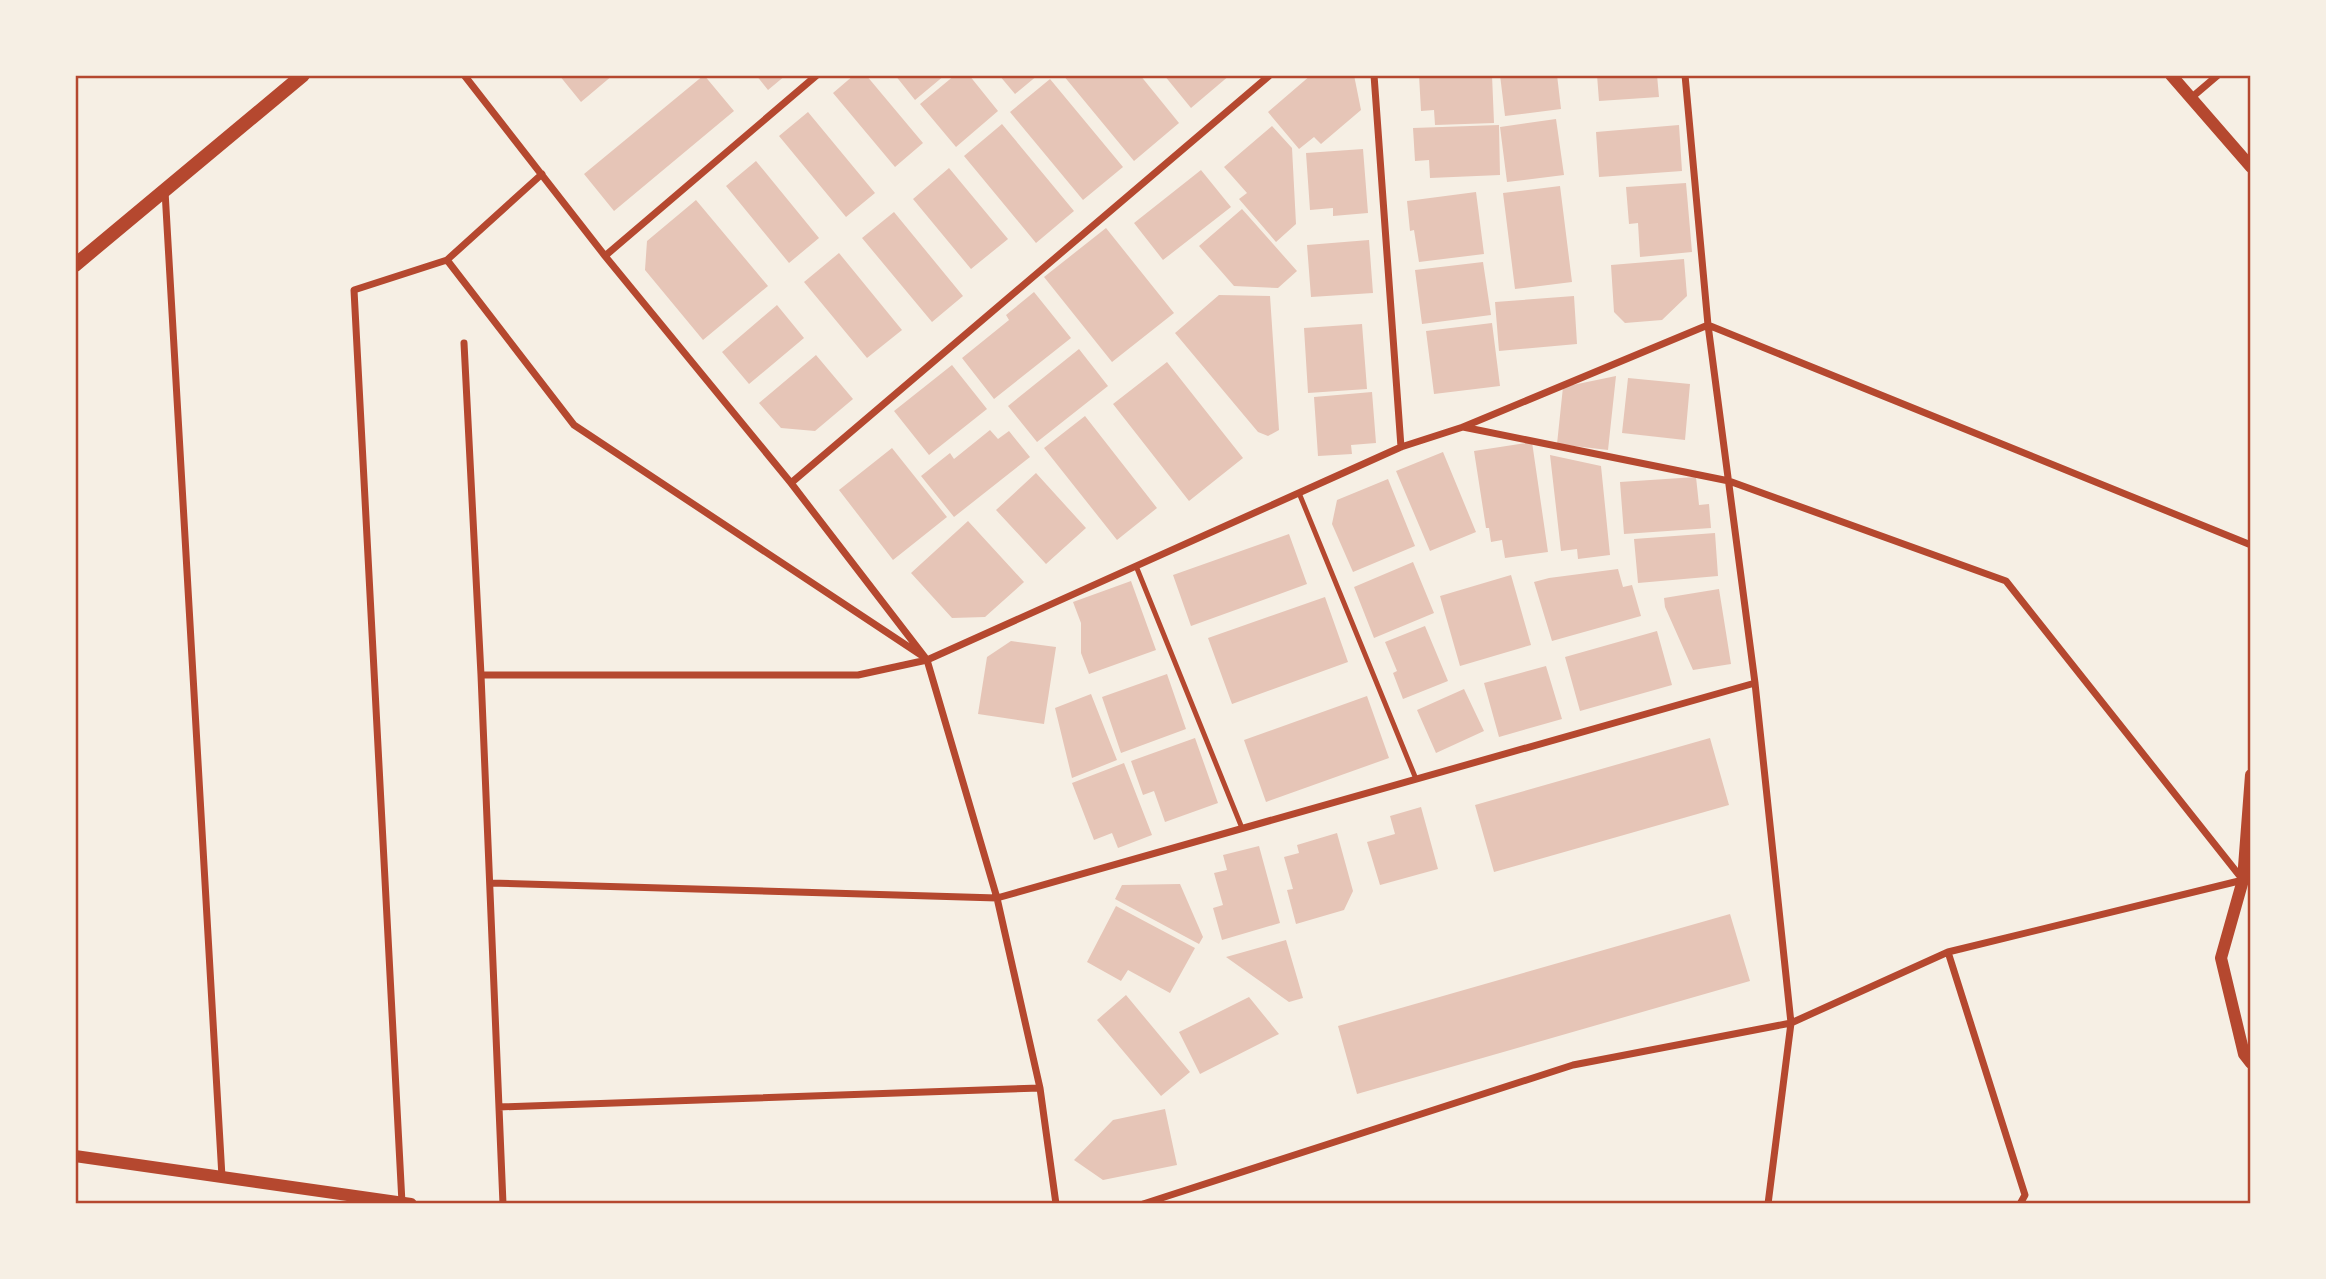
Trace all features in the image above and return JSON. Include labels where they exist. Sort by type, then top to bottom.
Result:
[{"type":"main road","points":[[75,265],[303,75]]},
{"type":"street","points":[[464,75],[605,256],[791,483],[928,660],[998,898],[1040,1088],[1056,1204]]},
{"type":"street","points":[[605,256],[817,75]]},
{"type":"street","points":[[791,483],[1270,75]]},
{"type":"street","points":[[1374,75],[1401,447]]},
{"type":"street","points":[[2171,75],[2251,167]]},
{"type":"street","points":[[2190,98],[2218,75]]},
{"type":"street","points":[[1686,76],[1708,324],[1755,683],[1791,1023],[1768,1204]]},
{"type":"street","points":[[75,1156],[407,1203],[354,290],[447,260],[542,174]]},
{"type":"street","points":[[164,191],[222,1177]]},
{"type":"street","points":[[447,260],[574,425],[928,660]]},
{"type":"street","points":[[481,675],[858,675],[928,660],[1401,447],[1463,427],[1708,324],[2251,545]]},
{"type":"street","points":[[464,343],[503,1204]]},
{"type":"street","points":[[1463,427],[1730,481],[2006,582],[2243,880]]},
{"type":"street","points":[[490,883],[998,898],[1755,683]]},
{"type":"street","points":[[2251,775],[2243,880],[2221,958],[2244,1054],[2251,1063]]},
{"type":"street","points":[[1143,1204],[1573,1065],[1791,1023],[1948,952],[2243,880]]},
{"type":"street","points":[[1948,952],[2028,1204]]},
{"type":"street","points":[[499,1107],[1040,1088]]},
{"type":"street","points":[[2020,1204],[2025,1195]]},
{"type":"lane","points":[[1298,493],[1416,779]]},
{"type":"lane","points":[[1136,566],[1242,828]]},
{"type":"building","points":[[559,75],[613,75],[581,102]]},
{"type":"building","points":[[704,75],[734,111],[614,211],[584,174]]},
{"type":"building","points":[[756,75],[786,75],[768,90]]},
{"type":"building","points":[[854,75],[866,75],[923,143],[895,167],[833,93]]},
{"type":"building","points":[[895,75],[945,75],[915,100]]},
{"type":"building","points":[[955,75],[969,75],[998,111],[956,147],[920,104]]},
{"type":"building","points":[[999,75],[1038,75],[1015,94]]},
{"type":"building","points":[[1063,75],[1140,75],[1179,123],[1134,161]]},
{"type":"building","points":[[1164,75],[1230,75],[1191,108]]},
{"type":"building","points":[[1311,75],[1354,75],[1361,110],[1321,144],[1314,137],[1299,149],[1268,112]]},
{"type":"building","points":[[1419,75],[1492,75],[1494,123],[1435,125],[1434,110],[1421,111]]},
{"type":"building","points":[[1500,75],[1557,75],[1561,109],[1505,116]]},
{"type":"building","points":[[1597,75],[1657,75],[1659,97],[1599,101]]},
{"type":"building","points":[[1050,79],[1123,167],[1083,200],[1010,112]]},
{"type":"building","points":[[808,112],[875,193],[846,217],[779,136]]},
{"type":"building","points":[[1556,119],[1564,175],[1507,182],[1500,127]]},
{"type":"building","points":[[1002,124],[1074,211],[1036,243],[964,156]]},
{"type":"building","points":[[1499,125],[1500,175],[1430,178],[1429,160],[1415,161],[1413,128]]},
{"type":"building","points":[[1679,125],[1682,171],[1599,177],[1596,132]]},
{"type":"building","points":[[1272,126],[1292,148],[1296,224],[1276,242],[1239,199],[1247,193],[1224,167]]},
{"type":"building","points":[[1363,149],[1368,213],[1333,216],[1333,208],[1310,210],[1306,153]]},
{"type":"building","points":[[756,161],[819,238],[789,263],[726,186]]},
{"type":"building","points":[[949,168],[1008,239],[971,269],[913,199]]},
{"type":"building","points":[[1201,170],[1231,207],[1163,260],[1134,223]]},
{"type":"building","points":[[1686,183],[1692,252],[1640,257],[1638,223],[1629,224],[1626,187]]},
{"type":"building","points":[[1560,186],[1572,282],[1515,289],[1503,193]]},
{"type":"building","points":[[1476,192],[1484,254],[1419,262],[1414,230],[1410,231],[1407,201]]},
{"type":"building","points":[[696,200],[768,286],[703,340],[645,270],[647,241]]},
{"type":"building","points":[[1242,209],[1297,271],[1278,288],[1234,286],[1199,246]]},
{"type":"building","points":[[894,212],[963,296],[932,322],[862,238]]},
{"type":"building","points":[[1106,228],[1174,313],[1112,362],[1044,277]]},
{"type":"building","points":[[1369,240],[1373,293],[1311,297],[1307,245]]},
{"type":"building","points":[[839,253],[902,330],[867,358],[804,282]]},
{"type":"building","points":[[1684,259],[1687,296],[1662,320],[1625,323],[1614,312],[1611,265]]},
{"type":"building","points":[[1483,262],[1491,315],[1422,324],[1415,270]]},
{"type":"building","points":[[1034,292],[1071,338],[994,399],[962,358],[1009,320],[1006,315]]},
{"type":"building","points":[[1219,295],[1270,296],[1279,430],[1268,436],[1258,432],[1175,333]]},
{"type":"building","points":[[1574,296],[1577,344],[1499,351],[1495,302]]},
{"type":"building","points":[[777,305],[804,338],[749,384],[722,352]]},
{"type":"building","points":[[1492,323],[1500,386],[1434,394],[1426,331]]},
{"type":"building","points":[[1362,324],[1367,389],[1308,393],[1304,328]]},
{"type":"building","points":[[1079,349],[1108,386],[1037,442],[1008,406]]},
{"type":"building","points":[[816,355],[853,399],[815,431],[781,428],[759,403]]},
{"type":"building","points":[[1167,362],[1243,458],[1189,501],[1113,404]]},
{"type":"building","points":[[952,365],[987,409],[929,455],[894,411]]},
{"type":"building","points":[[1616,376],[1608,450],[1557,444],[1563,387]]},
{"type":"building","points":[[1628,378],[1690,384],[1685,440],[1622,433]]},
{"type":"building","points":[[1372,392],[1376,443],[1351,445],[1352,454],[1318,456],[1314,397]]},
{"type":"building","points":[[1085,416],[1157,508],[1117,540],[1044,448]]},
{"type":"building","points":[[990,430],[998,439],[1009,431],[1030,457],[954,517],[921,476],[950,453],[954,459]]},
{"type":"building","points":[[1532,442],[1548,552],[1505,558],[1502,540],[1491,542],[1489,528],[1486,528],[1474,451]]},
{"type":"building","points":[[892,448],[947,517],[893,560],[839,490]]},
{"type":"building","points":[[1443,452],[1476,532],[1430,551],[1396,471]]},
{"type":"building","points":[[1550,455],[1601,466],[1610,555],[1578,559],[1577,549],[1561,551]]},
{"type":"building","points":[[1036,473],[1086,528],[1046,564],[996,510]]},
{"type":"building","points":[[1696,477],[1699,505],[1709,504],[1711,528],[1624,534],[1620,482]]},
{"type":"building","points":[[1388,479],[1415,546],[1353,572],[1332,524],[1337,500]]},
{"type":"building","points":[[968,521],[1024,582],[985,617],[952,618],[911,573]]},
{"type":"building","points":[[1715,533],[1718,576],[1638,583],[1634,539]]},
{"type":"building","points":[[1289,534],[1307,584],[1191,626],[1173,575]]},
{"type":"building","points":[[1413,562],[1434,613],[1374,638],[1354,587]]},
{"type":"building","points":[[1618,569],[1623,587],[1632,585],[1641,616],[1552,641],[1534,582]]},
{"type":"building","points":[[1511,575],[1531,645],[1460,666],[1440,596]]},
{"type":"building","points":[[1131,581],[1156,650],[1089,674],[1081,653],[1081,623],[1073,602]]},
{"type":"building","points":[[1719,589],[1731,664],[1693,670],[1665,607],[1664,598]]},
{"type":"building","points":[[1325,597],[1348,662],[1232,704],[1208,638]]},
{"type":"building","points":[[1425,626],[1448,681],[1403,699],[1393,673],[1397,671],[1385,642]]},
{"type":"building","points":[[1657,631],[1672,685],[1580,711],[1565,657]]},
{"type":"building","points":[[1011,641],[1056,647],[1044,724],[978,714],[987,657]]},
{"type":"building","points":[[1546,666],[1562,719],[1499,737],[1484,683]]},
{"type":"building","points":[[1167,674],[1186,729],[1121,753],[1102,697]]},
{"type":"building","points":[[1464,689],[1484,731],[1436,753],[1417,710]]},
{"type":"building","points":[[1091,694],[1117,760],[1072,778],[1055,708]]},
{"type":"building","points":[[1367,696],[1389,758],[1266,802],[1244,740]]},
{"type":"building","points":[[1195,738],[1218,803],[1165,822],[1154,791],[1143,795],[1131,761]]},
{"type":"building","points":[[1710,738],[1729,805],[1494,872],[1475,805]]},
{"type":"building","points":[[1124,763],[1152,835],[1118,848],[1112,833],[1094,840],[1072,783]]},
{"type":"building","points":[[1421,807],[1438,869],[1380,885],[1367,842],[1395,834],[1390,816]]},
{"type":"building","points":[[1337,833],[1353,891],[1344,910],[1296,924],[1287,890],[1293,889],[1284,857],[1299,853],[1297,845]]},
{"type":"building","points":[[1259,846],[1280,923],[1222,940],[1213,908],[1223,905],[1214,873],[1227,870],[1223,855]]},
{"type":"building","points":[[1180,884],[1203,937],[1199,944],[1115,899],[1122,885]]},
{"type":"building","points":[[1116,906],[1195,948],[1170,993],[1128,970],[1121,981],[1087,962]]},
{"type":"building","points":[[1730,914],[1750,981],[1357,1094],[1338,1026]]},
{"type":"building","points":[[1286,940],[1303,998],[1289,1002],[1226,957]]},
{"type":"building","points":[[1126,995],[1190,1072],[1161,1096],[1097,1020]]},
{"type":"building","points":[[1249,997],[1279,1034],[1200,1074],[1179,1032]]},
{"type":"building","points":[[1165,1109],[1177,1165],[1103,1180],[1074,1160],[1113,1120]]}]
